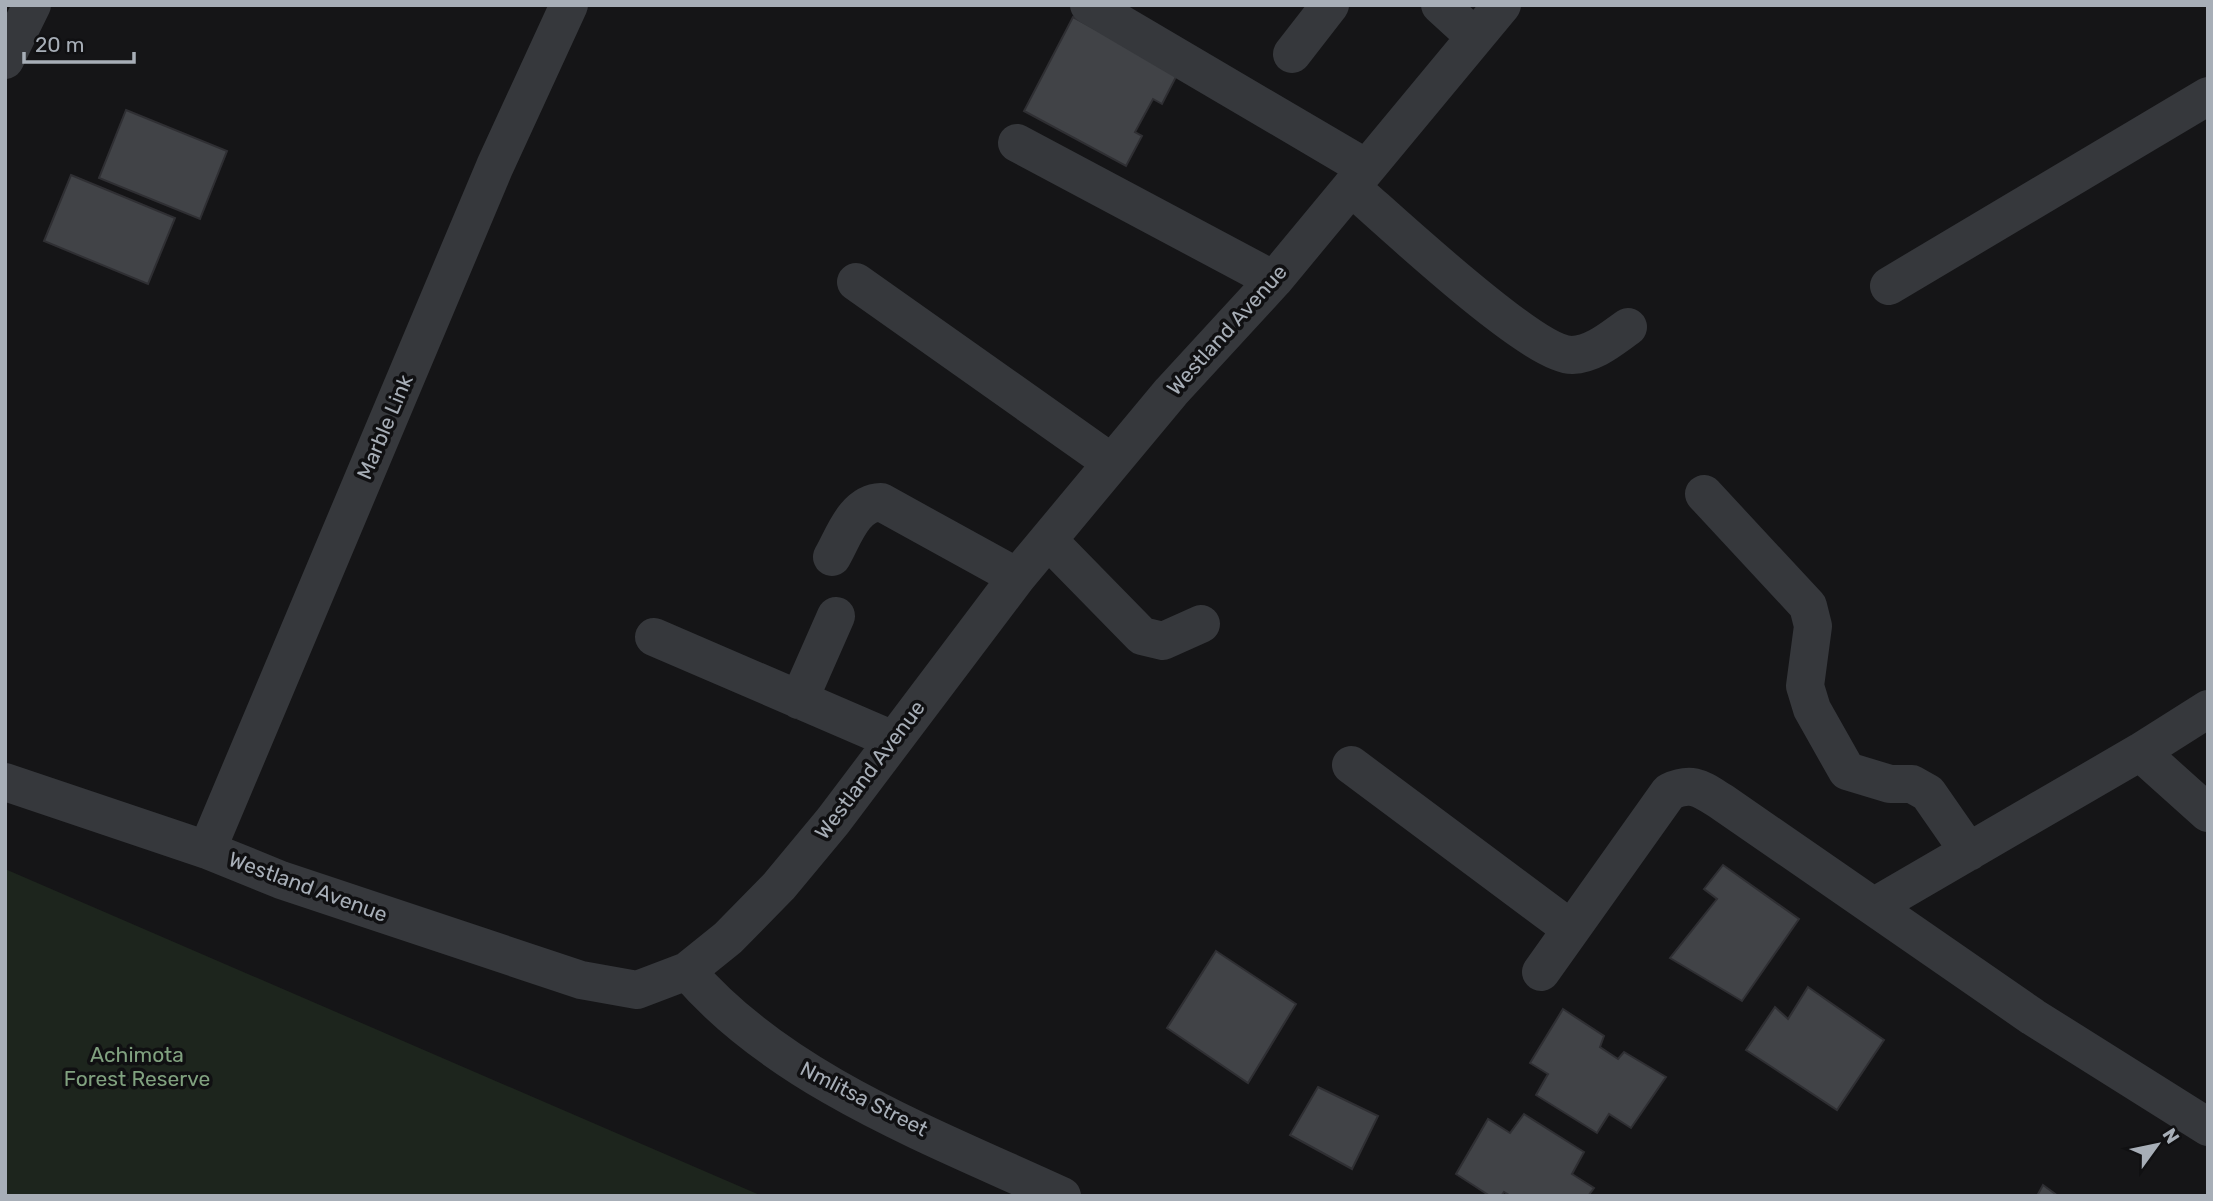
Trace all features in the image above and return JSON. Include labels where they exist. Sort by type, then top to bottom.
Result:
[{"type":"street","points":[[5,60],[32,5]]},
{"type":"street","name":"Marble Link","points":[[207,850],[495,166],[569,5]]},
{"type":"street","points":[[1089,5],[1359,178],[1497,313],[1550,348],[1569,355],[1591,352],[1629,327]]},
{"type":"street","points":[[1292,54],[1330,5]]},
{"type":"street","points":[[1440,5],[1475,37]]},
{"type":"street","name":"Westland Avenue","points":[[5,782],[207,850],[281,880],[608,986],[637,990],[687,971],[728,938],[779,886],[1017,577],[1171,392],[1273,280],[1502,5]]},
{"type":"street","points":[[1889,286],[2208,96]]},
{"type":"street","points":[[1017,143],[1273,280]]},
{"type":"street","points":[[856,282],[1112,463]]},
{"type":"street","points":[[1704,494],[1808,606],[1813,626],[1805,686],[1812,709],[1847,771],[1890,784],[1912,784],[1928,793],[1969,852]]},
{"type":"street","points":[[832,557],[859,510],[871,502],[881,502],[1017,577]]},
{"type":"street","points":[[1048,540],[1142,636],[1163,641],[1201,624]]},
{"type":"street","points":[[799,700],[835,616]]},
{"type":"street","points":[[654,637],[893,740]]},
{"type":"street","points":[[1875,906],[2140,752],[2208,709]]},
{"type":"street","points":[[2140,752],[2208,813]]},
{"type":"street","points":[[1351,765],[1571,929]]},
{"type":"street","points":[[1541,972],[1669,792],[1685,785],[1722,802],[2033,1017],[2208,1127]]},
{"type":"street","name":"Nmlitsa Street","points":[[687,971],[708,996],[740,1024],[798,1066],[900,1119],[1062,1196]]},
{"type":"green space","name":"Achimota Forest Reserve","points":[[5,869],[762,1196],[5,1196]]},
{"type":"building","points":[[1073,17],[1178,73],[1162,104],[1153,99],[1135,132],[1142,136],[1126,166],[1024,111]]},
{"type":"building","points":[[126,110],[227,151],[200,219],[99,178]]},
{"type":"building","points":[[71,175],[175,218],[148,284],[44,241]]},
{"type":"building","points":[[1723,865],[1799,919],[1742,1001],[1670,958],[1717,899],[1704,889]]},
{"type":"building","points":[[1216,951],[1296,1004],[1248,1083],[1167,1028]]},
{"type":"building","points":[[1808,987],[1884,1040],[1837,1110],[1746,1050],[1775,1007],[1788,1019]]},
{"type":"building","points":[[1563,1009],[1604,1036],[1600,1047],[1618,1059],[1624,1052],[1666,1077],[1631,1128],[1609,1114],[1597,1133],[1536,1095],[1548,1074],[1530,1063]]},
{"type":"building","points":[[1318,1087],[1378,1116],[1352,1169],[1290,1135]]},
{"type":"building","points":[[1524,1114],[1584,1152],[1572,1174],[1594,1188],[1588,1196],[1511,1196],[1504,1192],[1501,1196],[1490,1196],[1456,1174],[1488,1119],[1510,1133]]},
{"type":"building","points":[[2043,1185],[2058,1196],[2037,1196]]}]
